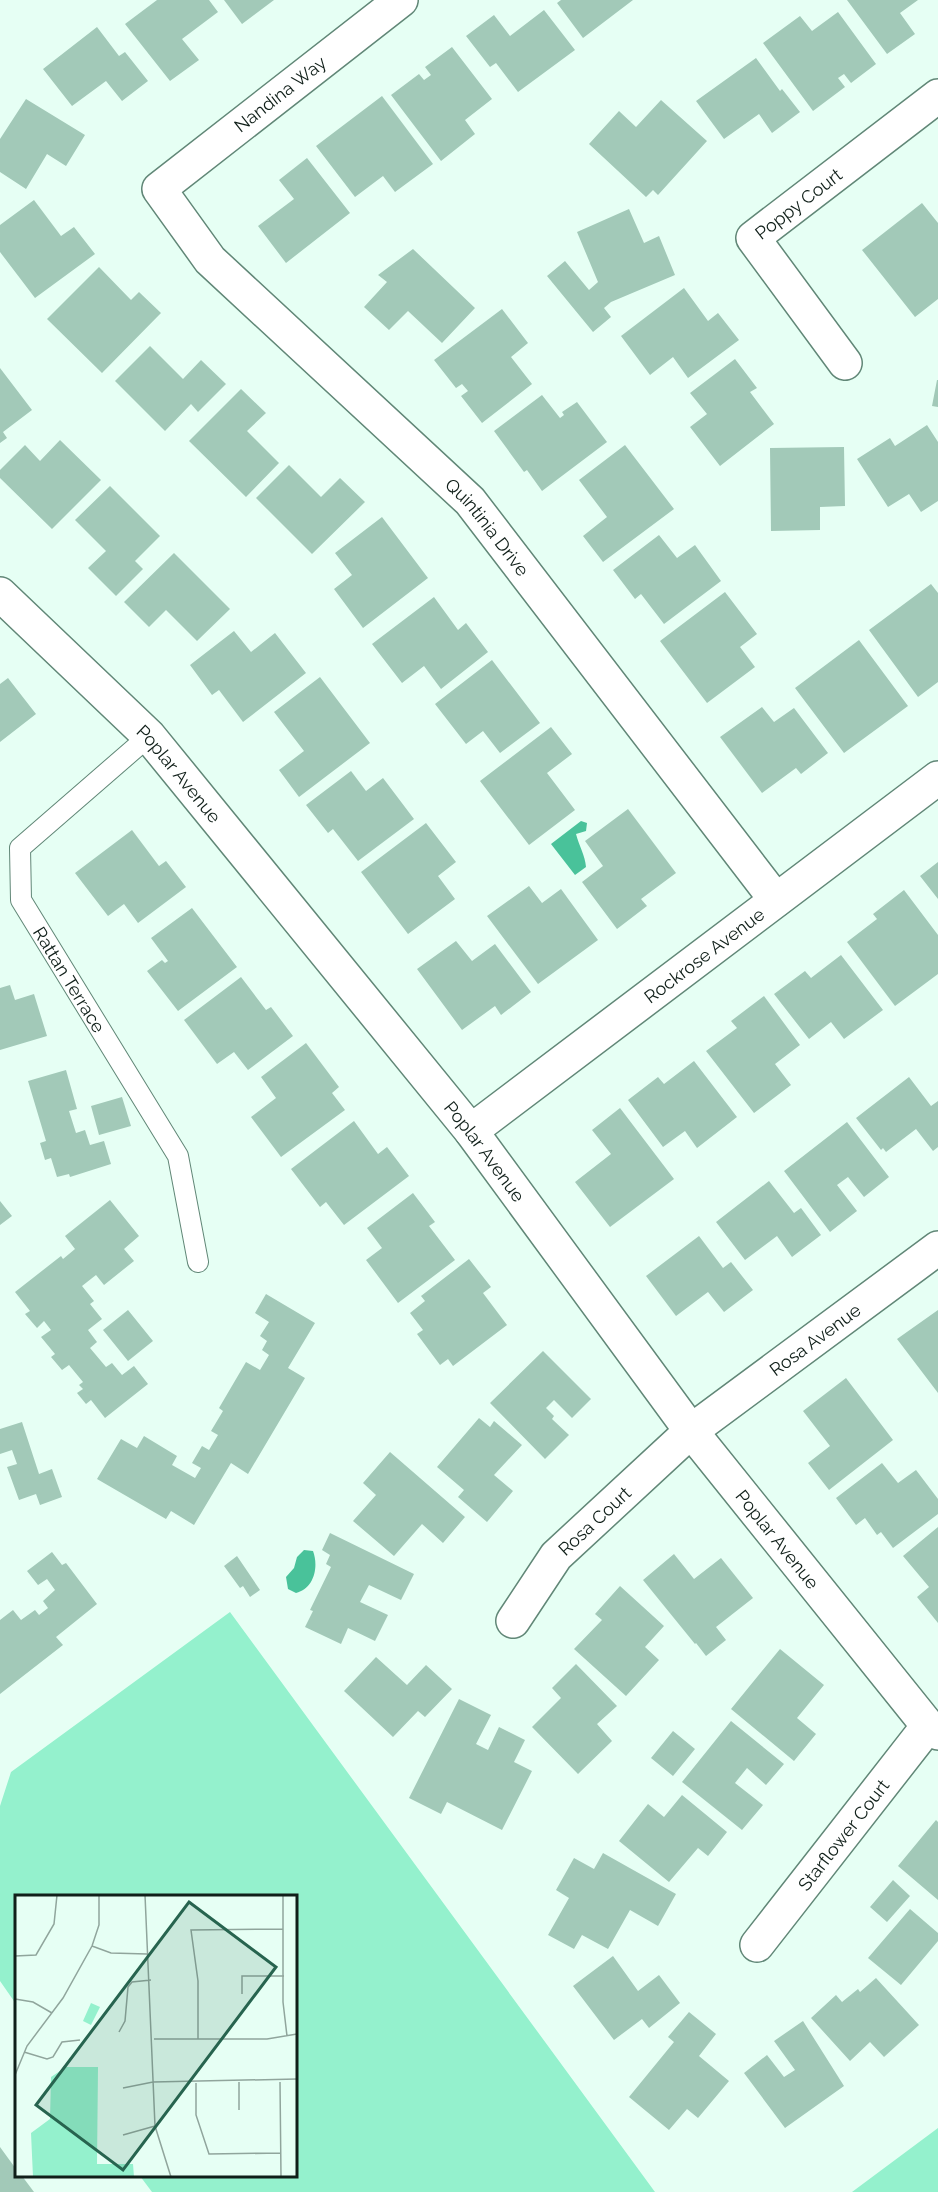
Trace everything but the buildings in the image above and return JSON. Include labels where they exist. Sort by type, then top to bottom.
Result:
[{"type":"street","name":"Nandina Way","points":[[159,189],[401,0]]},
{"type":"street","name":"Poppy Court","points":[[845,363],[753,238],[938,96]]},
{"type":"street","name":"Quintinia Drive","points":[[159,189],[210,260],[470,501],[776,900]]},
{"type":"street","name":"Poplar Avenue","points":[[0,594],[149,736],[471,1131],[691,1431],[933,1730]]},
{"type":"street","name":"Rockrose Avenue","points":[[471,1131],[938,778]]},
{"type":"street","name":"Rosa Avenue","points":[[691,1431],[938,1248]]},
{"type":"street","name":"Rosa Court","points":[[513,1621],[556,1556],[691,1431]]},
{"type":"street","name":"Starflower Court","points":[[757,1945],[933,1730]]},
{"type":"lane","name":"Rattan Terrace","points":[[149,736],[20,848],[21,900],[178,1156],[198,1262]]},
{"type":"shaded area","points":[[581,821],[587,823],[586,831],[576,834],[586,867],[575,875],[551,844]]},
{"type":"shaded area","points":[[304,1550],[313,1551],[315,1570],[307,1587],[296,1593],[288,1589],[286,1577],[294,1568],[297,1557]]},
{"type":"shaded area","points":[[230,1612],[655,2192],[152,2192],[141,2177],[297,2177],[297,1895],[15,1895],[15,2003],[0,1981],[0,1806],[11,1772]]},
{"type":"shaded area","points":[[938,2128],[938,2192],[852,2192]]}]
